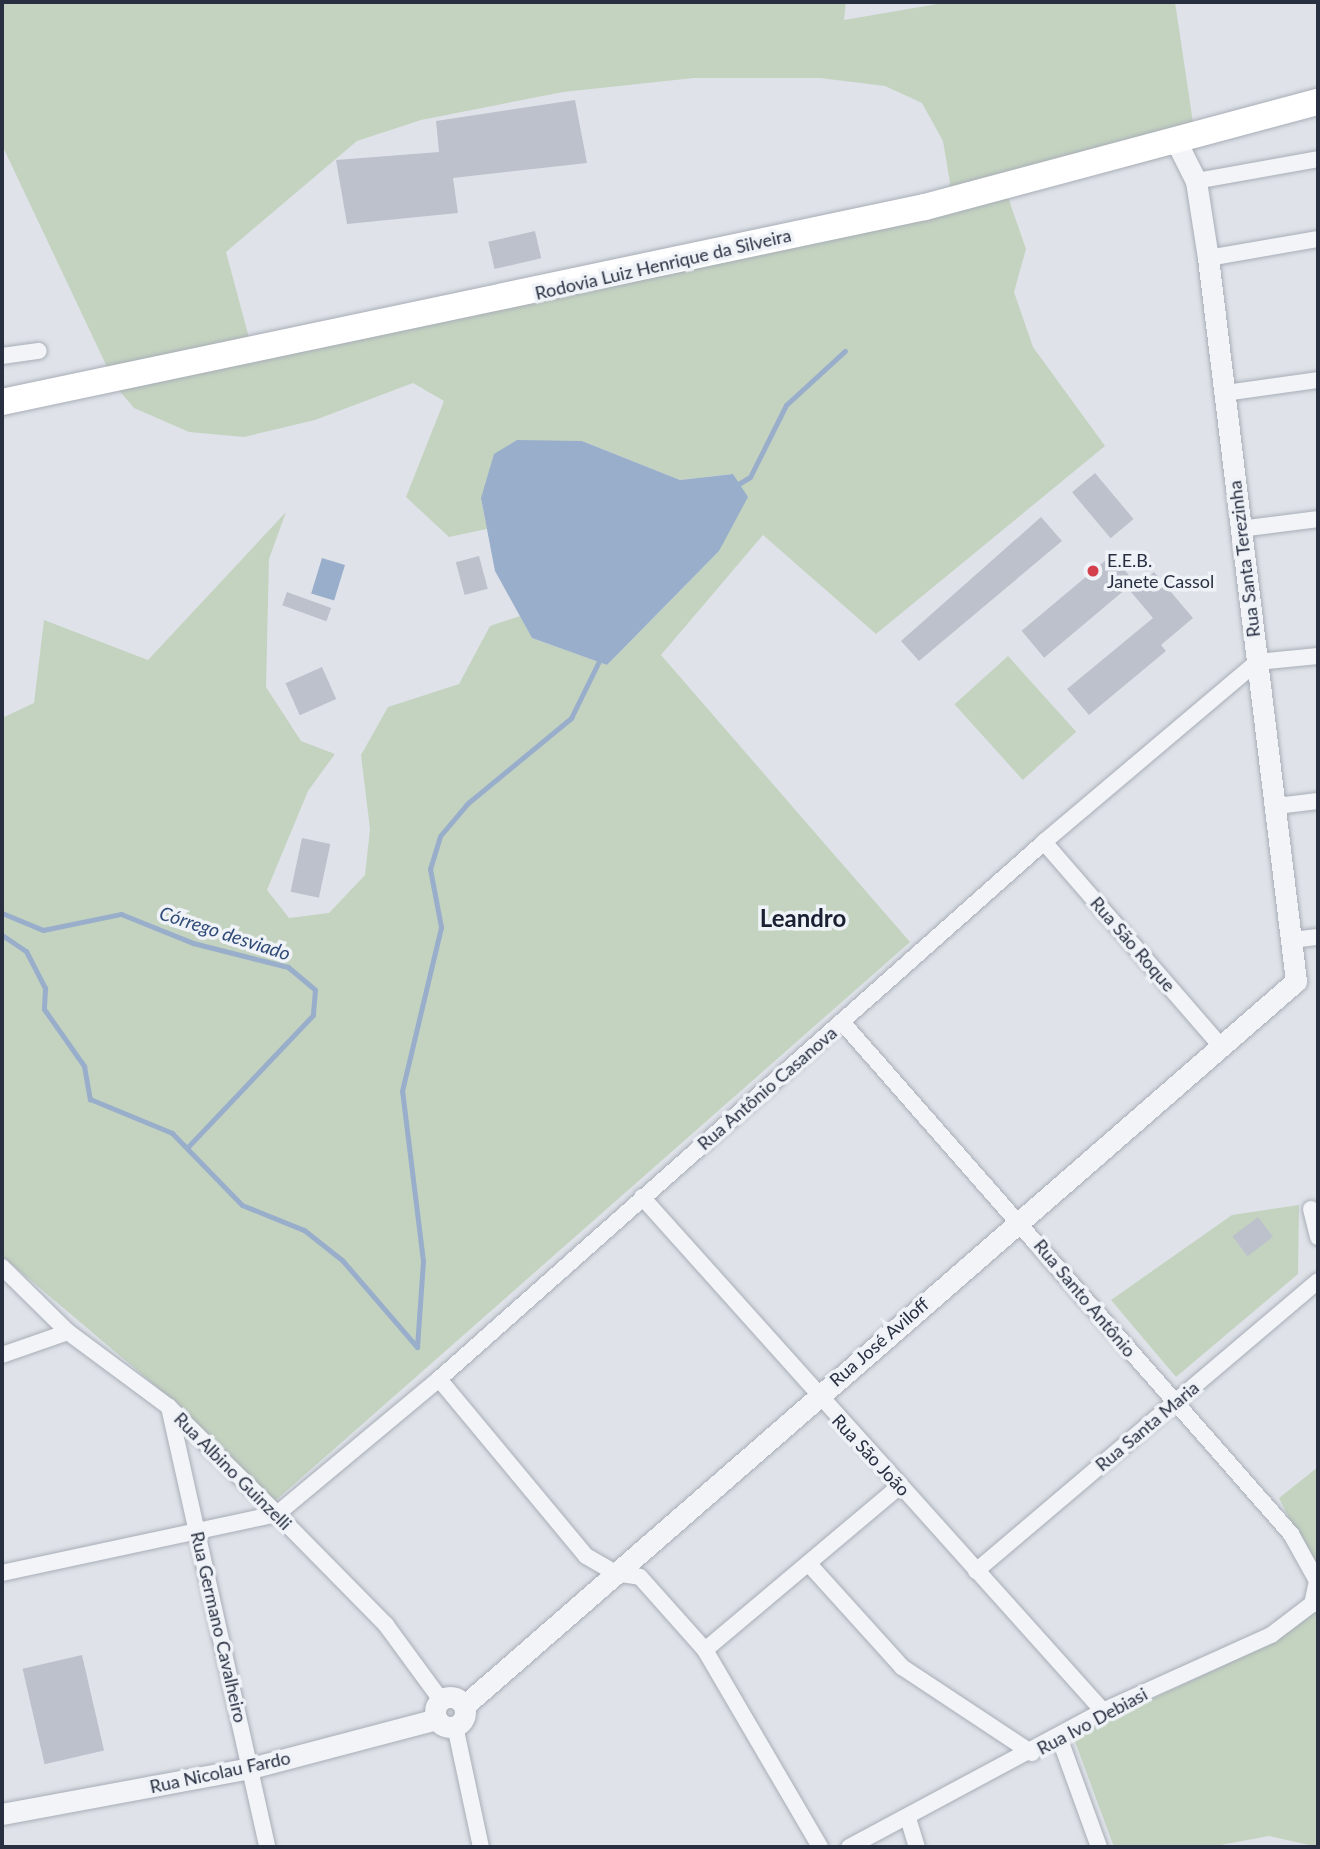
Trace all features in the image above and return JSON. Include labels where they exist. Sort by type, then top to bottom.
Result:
[{"type":"main road","name":"Rodovia Luiz Henrique da Silveira","points":[[2,402],[925,208],[1318,102]]},
{"type":"street","name":"Rua Santa Terezinha","points":[[1176,141],[1196,181],[1208,258],[1296,981]]},
{"type":"street","points":[[1196,181],[1318,159]]},
{"type":"street","points":[[1208,258],[1318,239]]},
{"type":"street","points":[[2,356],[39,351]]},
{"type":"street","points":[[1225,393],[1318,380]]},
{"type":"street","points":[[1240,529],[1318,519]]},
{"type":"street","points":[[1257,662],[1318,656]]},
{"type":"street","name":"Rua Antônio Casanova","points":[[277,1514],[439,1379],[1044,842],[1257,662]]},
{"type":"street","points":[[1276,806],[1318,801]]},
{"type":"street","name":"Rua São Roque","points":[[1044,842],[1222,1046]]},
{"type":"street","points":[[1292,940],[1318,937]]},
{"type":"street","name":"Rua José Aviloff","points":[[444,1715],[465,1705],[816,1396],[1296,981]]},
{"type":"street","name":"Rua Santo Antônio","points":[[842,1022],[1021,1221],[1174,1402],[1292,1534],[1317,1581]]},
{"type":"street","name":"Rua São João","points":[[642,1197],[816,1396],[901,1486],[1102,1711]]},
{"type":"street","points":[[1311,1209],[1318,1237]]},
{"type":"street","name":"Rua Albino Guinzelli","points":[[2,1268],[68,1332],[169,1407],[386,1625],[444,1715],[481,1847]]},
{"type":"street","name":"Rua Santa Maria","points":[[976,1572],[1318,1281]]},
{"type":"street","points":[[2,1355],[68,1332]]},
{"type":"street","points":[[439,1379],[562,1530],[615,1573],[640,1577],[705,1650],[820,1847]]},
{"type":"street","name":"Rua Germano Cavalheiro","points":[[169,1407],[267,1847]]},
{"type":"street","points":[[705,1650],[901,1486]]},
{"type":"street","points":[[2,1573],[277,1514]]},
{"type":"street","points":[[809,1564],[902,1667],[1031,1753]]},
{"type":"street","name":"Rua Ivo Debiasi","points":[[849,1847],[1031,1753],[1102,1711],[1299,1619],[1317,1593],[1317,1581]]},
{"type":"street","name":"Rua Nicolau Fardo","points":[[2,1814],[251,1768],[444,1715]]},
{"type":"street","points":[[1059,1737],[1099,1847]]},
{"type":"street","points":[[908,1818],[917,1847]]},
{"type":"green space","points":[[2,2],[846,2],[844,20],[949,2],[1175,2],[1197,149],[1008,197],[1026,249],[1014,292],[1033,347],[1105,446],[876,634],[763,535],[661,655],[910,942],[275,1501],[158,1388],[2,1256],[2,718],[34,703],[44,620],[148,660],[286,512],[269,559],[266,687],[301,741],[335,754],[308,791],[267,890],[289,918],[329,913],[365,875],[370,829],[361,755],[388,707],[459,684],[490,626],[520,616],[532,638],[607,665],[719,551],[732,474],[680,480],[582,441],[481,498],[487,529],[449,537],[406,497],[444,401],[413,383],[315,420],[244,437],[189,432],[134,408],[117,388],[2,145]],"holes":[[[694,78],[820,78],[885,86],[922,103],[943,141],[950,183],[944,212],[255,360],[226,252],[357,141],[421,120],[563,92]]]},
{"type":"green space","points":[[1008,656],[1076,732],[1023,780],[954,704]]},
{"type":"green space","points":[[1299,1205],[1298,1274],[1176,1377],[1111,1300],[1232,1215]]},
{"type":"green space","points":[[1318,1467],[1318,1576],[1279,1498]]},
{"type":"green space","points":[[1318,1599],[1318,1847],[1269,1836],[1210,1847],[1114,1847],[1073,1736],[1278,1640]]},
{"type":"water","points":[[517,440],[582,441],[680,480],[733,474],[748,497],[719,551],[607,665],[532,638],[495,571],[481,498],[494,454]]},
{"type":"water","points":[[322,558],[345,565],[334,600],[311,593]]},
{"type":"building","points":[[575,100],[587,163],[453,178],[458,213],[347,224],[336,160],[439,152],[436,121]]},
{"type":"building","points":[[535,231],[541,258],[495,269],[488,242]]},
{"type":"building","points":[[1095,473],[1134,519],[1111,538],[1072,492]]},
{"type":"building","points":[[1041,517],[1062,541],[919,661],[901,641]]},
{"type":"building","points":[[1112,555],[1134,582],[1044,658],[1022,631]]},
{"type":"building","points":[[479,556],[488,589],[465,595],[456,562]]},
{"type":"building","points":[[1154,572],[1193,618],[1161,645],[1166,651],[1089,715],[1067,689],[1153,618],[1131,592]]},
{"type":"building","points":[[287,592],[331,608],[326,621],[282,605]]},
{"type":"building","points":[[322,667],[336,699],[300,715],[285,683]]},
{"type":"building","points":[[302,838],[330,844],[319,898],[291,892]]},
{"type":"building","points":[[1258,1217],[1273,1237],[1247,1256],[1232,1236]]},
{"type":"building","points":[[82,1655],[104,1750],[45,1764],[23,1669]]},
{"type":"waterway","points":[[735,486],[750,477],[786,405],[845,351]]},
{"type":"waterway","points":[[417,1347],[423,1261],[402,1091],[441,927],[430,869],[440,836],[468,803],[571,718],[601,657]]},
{"type":"waterway","name":"Córrego desviado","points":[[2,913],[43,930],[121,914],[193,943],[288,967],[315,990],[313,1015],[187,1148]]},
{"type":"waterway","name":"Córrego desviado","points":[[2,935],[26,951],[45,988],[44,1009],[84,1066],[90,1099],[172,1133],[242,1205],[304,1230],[342,1260],[417,1347]]},
{"type":"place","name":"E.E.B. Janete Cassol","points":[[1093,571]]},
{"type":"district","name":"Leandro","points":[[803,918]]}]
